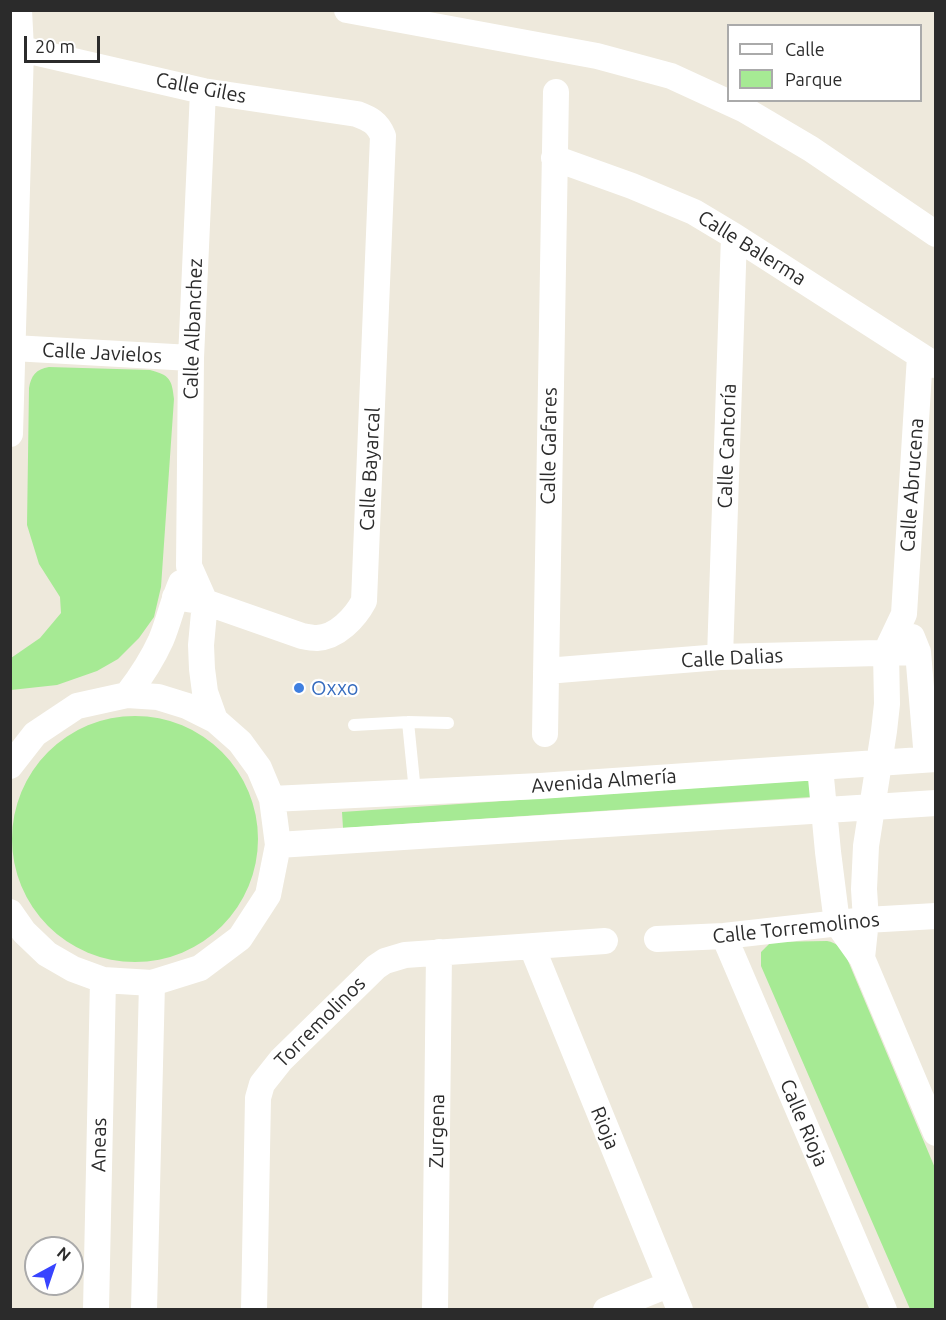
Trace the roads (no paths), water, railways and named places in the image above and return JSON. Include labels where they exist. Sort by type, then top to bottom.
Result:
[{"type":"street","points":[[10,434],[21,49],[19,10]]},
{"type":"street","points":[[347,10],[597,56],[671,76],[727,101]]},
{"type":"street","name":"Calle Giles","points":[[21,49],[203,91],[357,114],[370,119],[379,127]]},
{"type":"street","name":"Calle Albanchez","points":[[127,695],[157,648],[189,566],[191,358],[203,91]]},
{"type":"street","name":"Calle Gafares","points":[[545,734],[556,92]]},
{"type":"street","points":[[728,102],[811,149],[936,234]]},
{"type":"street","name":"Calle Bayarcal","points":[[175,597],[205,602],[302,636],[318,638],[333,633],[346,624],[358,613],[364,601],[384,148],[383,136],[379,127]]},
{"type":"street","name":"Calle Balerma","points":[[554,158],[632,186],[694,212],[928,361]]},
{"type":"street","name":"Calle Cantoría","points":[[720,657],[734,236]]},
{"type":"street","name":"Calle Javielos","points":[[13,348],[191,358]]},
{"type":"street","name":"Calle Abrucena","points":[[879,762],[887,704],[886,652],[904,614],[928,361]]},
{"type":"street","name":"Calle Albanchez","points":[[189,566],[205,602],[201,669],[205,692],[215,720]]},
{"type":"street","name":"Calle Abrucena","points":[[904,614],[918,652],[931,759]]},
{"type":"street","name":"Calle Dalias","points":[[546,671],[720,657],[918,652]]},
{"type":"street","points":[[10,766],[23,733],[77,706],[127,695],[158,697],[188,706],[215,720],[240,742],[259,768],[272,799],[278,845],[268,895],[240,938],[200,968],[152,983],[103,980],[73,969],[47,954],[15,926]]},
{"type":"street","name":"Avenida Almería","points":[[272,799],[540,786],[931,759]]},
{"type":"street","points":[[862,958],[866,920],[864,867],[879,762]]},
{"type":"street","points":[[820,767],[837,922],[862,958],[936,1133]]},
{"type":"street","points":[[278,845],[936,803]]},
{"type":"street","name":"Calle Torremolinos","points":[[657,939],[724,936],[837,922],[936,916]]},
{"type":"street","name":"Calle Rioja","points":[[724,936],[884,1310]]},
{"type":"street","name":"Torremolinos","points":[[254,1310],[258,1098],[262,1084],[281,1060],[376,967],[385,961],[405,955],[605,941]]},
{"type":"street","name":"Rioja","points":[[532,947],[680,1310]]},
{"type":"street","name":"Zurgena","points":[[435,1310],[439,952]]},
{"type":"street","name":"Aneas","points":[[96,1310],[103,980]]},
{"type":"street","points":[[144,1310],[152,983]]},
{"type":"street","points":[[606,1310],[668,1285]]},
{"type":"lane","points":[[408,722],[415,792]]},
{"type":"lane","points":[[354,725],[408,722],[448,723]]},
{"type":"place","name":"Oxxo","points":[[299,688]]}]
